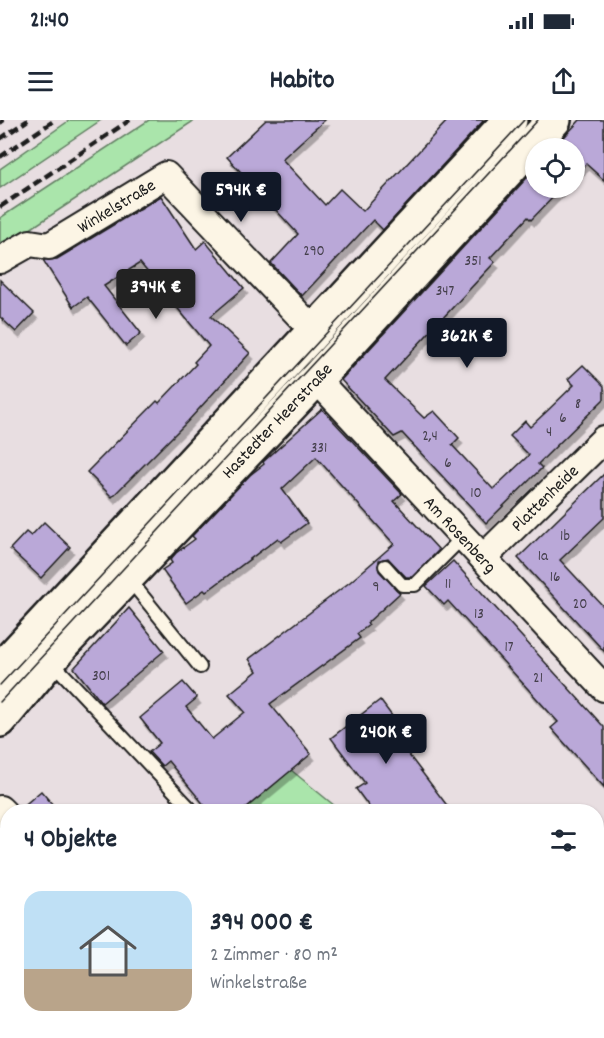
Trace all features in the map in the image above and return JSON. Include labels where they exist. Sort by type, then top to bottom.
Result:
[{"type":"main road","name":"Hastedter Heerstraße","points":[[0,720],[17,661],[510,120]]},
{"type":"main road","name":"Hastedter Heerstraße","points":[[17,661],[127,577],[316,379],[554,120]]},
{"type":"street","name":"Winkelstraße","points":[[0,260],[30,243],[50,246],[166,175],[315,332]]},
{"type":"street","name":"Am Rosenberg","points":[[316,379],[604,688]]},
{"type":"street","name":"Plattenheide","points":[[483,558],[604,439]]},
{"type":"lane","points":[[385,567],[402,585],[415,585],[463,537]]},
{"type":"lane","points":[[127,577],[200,667]]},
{"type":"lane","points":[[0,694],[17,661],[185,804]]},
{"type":"green space","points":[[70,120],[101,120],[0,188],[0,169]]},
{"type":"green space","points":[[149,120],[195,120],[0,249],[0,218]]},
{"type":"green space","points":[[291,770],[332,804],[251,804]]},
{"type":"building","points":[[266,120],[325,120],[282,159],[325,205],[340,189],[363,211],[448,120],[484,120],[383,230],[373,220],[302,296],[271,263],[298,234],[227,157]]},
{"type":"building","points":[[580,120],[604,120],[604,180],[585,165],[585,138],[563,138]]},
{"type":"building","points":[[525,180],[525,198],[552,198],[531,220],[528,217],[490,258],[495,262],[385,380],[424,418],[434,411],[459,438],[452,445],[493,489],[529,455],[510,436],[525,421],[530,427],[574,385],[568,379],[583,365],[604,386],[604,399],[538,464],[542,468],[486,523],[402,433],[394,437],[341,380]]},
{"type":"building","points":[[161,196],[196,249],[205,241],[244,288],[211,316],[250,353],[188,421],[112,497],[87,472],[157,401],[159,403],[196,364],[194,362],[209,346],[140,263],[104,286],[141,333],[126,346],[87,297],[73,307],[43,260],[57,259]]},
{"type":"building","points":[[0,280],[34,313],[16,332],[0,317]]},
{"type":"building","points":[[322,409],[402,494],[394,501],[439,550],[412,577],[406,577],[388,558],[379,560],[379,571],[400,593],[357,634],[360,638],[270,704],[311,754],[251,804],[203,804],[168,761],[162,766],[149,752],[160,743],[140,718],[183,682],[197,698],[186,707],[212,739],[245,712],[229,694],[257,671],[249,659],[350,582],[394,544],[316,457],[282,489],[307,523],[281,542],[278,538],[206,592],[204,590],[186,603],[162,570],[172,563],[170,560],[176,553],[195,539],[192,536],[250,475],[264,464],[263,462]]},
{"type":"building","points":[[604,474],[604,518],[560,560],[604,607],[604,651],[518,558]]},
{"type":"building","points":[[44,522],[70,547],[41,578],[10,549],[26,532],[31,536]]},
{"type":"building","points":[[453,561],[604,727],[604,787],[551,728],[558,722],[448,601],[444,605],[426,586]]},
{"type":"building","points":[[129,608],[164,651],[102,703],[74,668]]},
{"type":"building","points":[[380,700],[410,740],[402,746],[446,804],[367,804],[356,789],[365,783],[331,738]]},
{"type":"building","points":[[41,791],[52,804],[26,804]]},
{"type":"tram line","points":[[0,685],[524,120]]},
{"type":"tram line","points":[[0,702],[538,120]]},
{"type":"railway","points":[[0,123],[4,120]]},
{"type":"railway","points":[[0,139],[28,120]]},
{"type":"railway","points":[[0,157],[55,120]]},
{"type":"railway","points":[[0,207],[130,120]]}]
